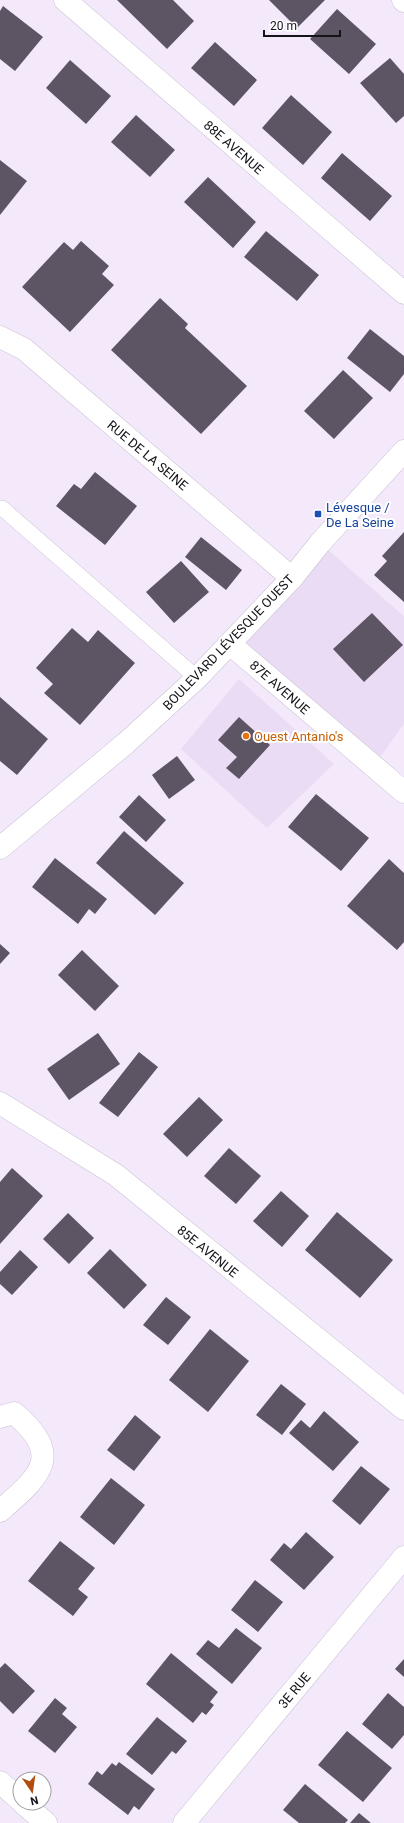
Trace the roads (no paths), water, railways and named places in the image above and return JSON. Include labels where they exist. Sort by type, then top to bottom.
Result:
[{"type":"street","name":"88E AVENUE","points":[[65,0],[404,293]]},
{"type":"street","name":"RUE DE LA SEINE","points":[[0,337],[24,349],[292,578]]},
{"type":"street","name":"BOULEVARD LÉVESQUE OUEST","points":[[0,848],[126,743],[197,678],[292,578],[320,543],[404,451]]},
{"type":"street","name":"87E AVENUE","points":[[230,644],[404,792]]},
{"type":"street","name":"85E AVENUE","points":[[1,1102],[116,1175],[404,1409]]},
{"type":"street","points":[[0,1417],[14,1413],[29,1426],[41,1443],[43,1464],[30,1484],[0,1511]]},
{"type":"street","name":"3E RUE","points":[[184,1823],[404,1557]]},
{"type":"street","points":[[0,1782],[12,1793]]},
{"type":"street","points":[[33,1811],[46,1823]]},
{"type":"lane","points":[[2,508],[197,678]]},
{"type":"place","name":"Lévesque / De La Seine","points":[[318,514]]},
{"type":"place","name":"Ouest Antanio's","points":[[246,736]]}]
